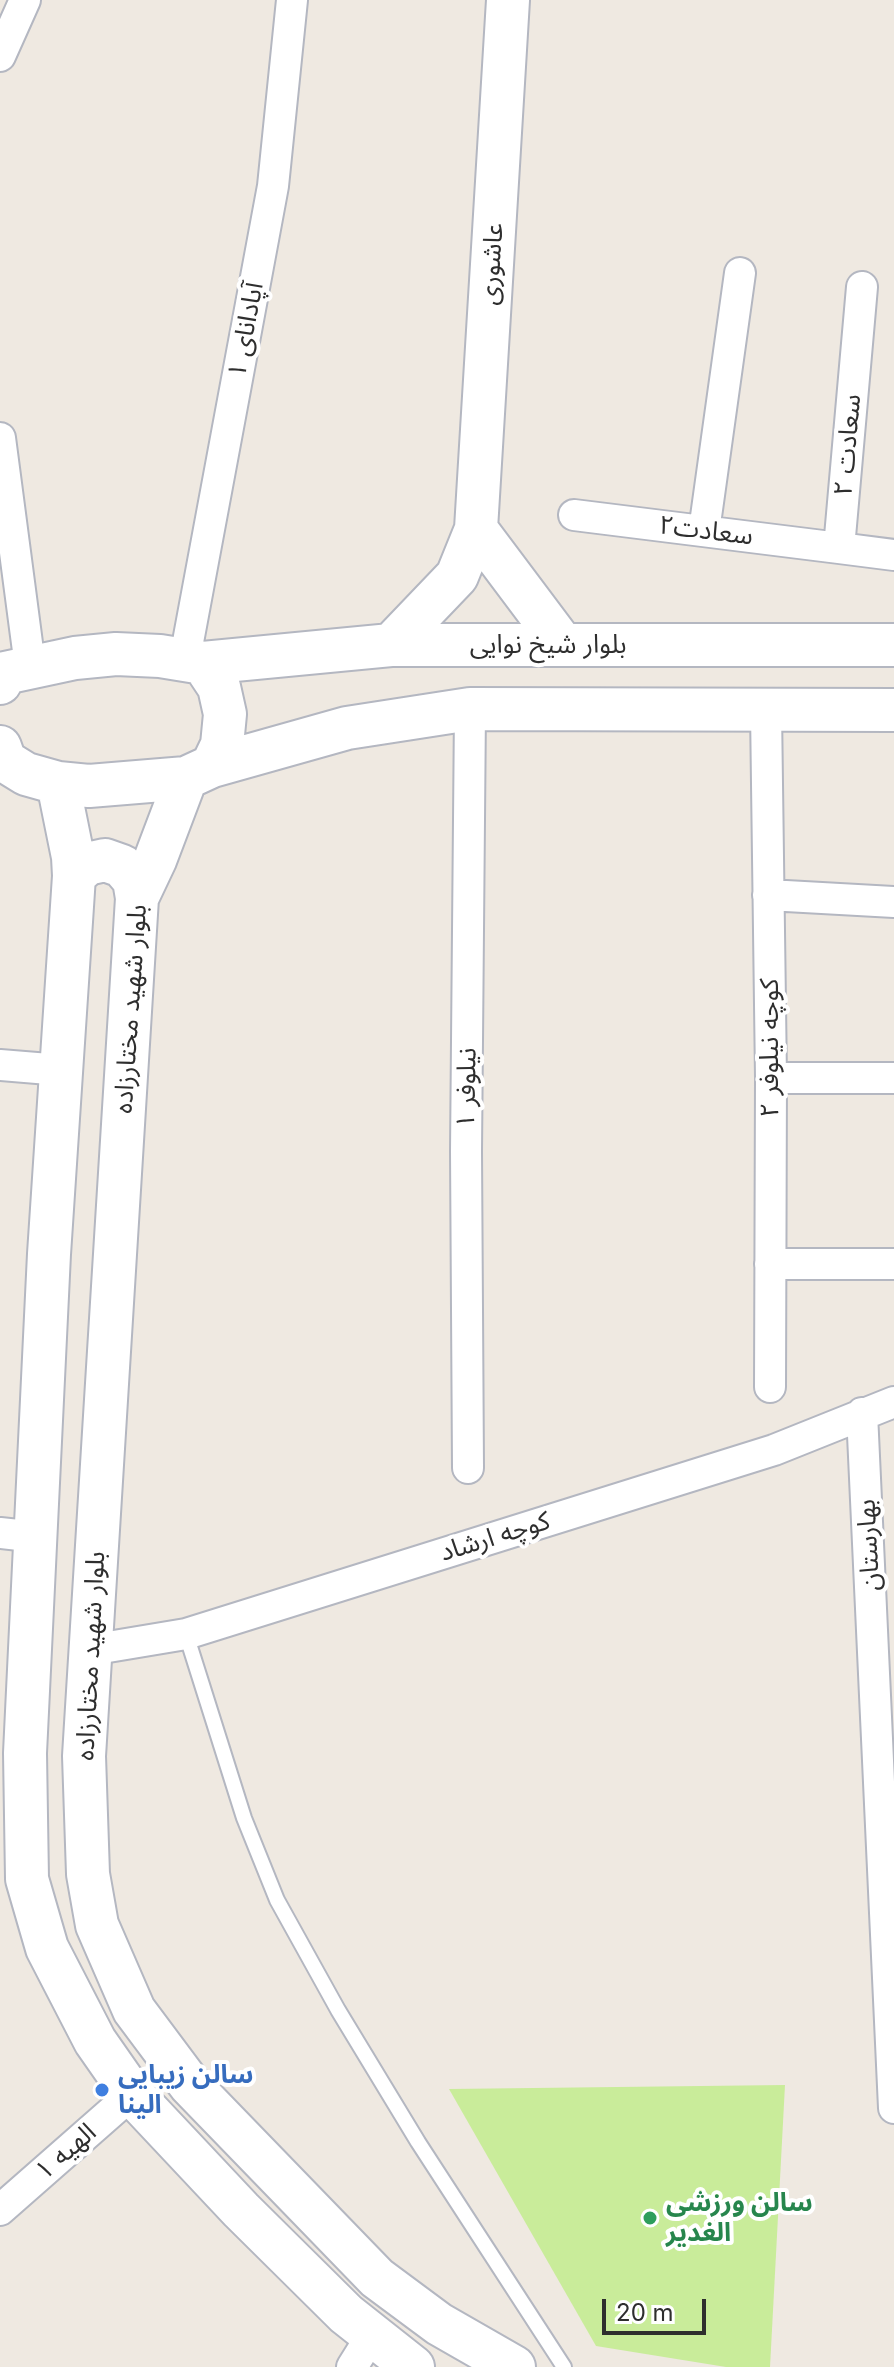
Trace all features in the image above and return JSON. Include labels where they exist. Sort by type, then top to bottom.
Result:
[{"type":"street","points":[[0,56],[25,0]]},
{"type":"street","name":"آپادانای ۱","points":[[194,661],[273,186],[292,0]]},
{"type":"street","name":"عاشوری","points":[[391,645],[457,576],[476,529],[508,0]]},
{"type":"street","points":[[704,531],[740,273]]},
{"type":"street","name":"سعادت ۲","points":[[839,548],[862,287]]},
{"type":"street","points":[[0,438],[9,674]]},
{"type":"street","name":"سعادت۲","points":[[574,515],[839,548]]},
{"type":"street","points":[[476,529],[563,645]]},
{"type":"street","points":[[839,548],[894,555]]},
{"type":"street","name":"بلوار شیخ نوایی","points":[[9,674],[116,654],[194,661],[391,645],[894,645]]},
{"type":"street","name":"بلوار شهید مختارزاده","points":[[194,661],[219,687],[225,714],[222,745],[199,772],[137,898],[84,1756],[88,1874],[97,1925],[134,2010],[190,2085],[377,2278],[439,2324],[514,2367]]},
{"type":"street","points":[[2,756],[26,774],[58,783],[89,786],[199,772],[347,728],[470,709],[894,710]]},
{"type":"street","name":"۱ نیلوفر","points":[[468,1468],[466,1151],[470,709]]},
{"type":"street","name":"کوچه نیلوفر ۲","points":[[766,710],[771,1078],[770,1387]]},
{"type":"street","points":[[58,783],[74,876],[49,1254],[19,1535],[25,1753],[13,1805],[14,1879],[95,2041],[132,2094],[241,2210],[346,2314],[362,2351],[413,2367]]},
{"type":"street","points":[[74,876],[87,864],[105,860],[122,866],[134,880],[137,898]]},
{"type":"street","points":[[768,895],[894,902]]},
{"type":"street","points":[[0,1065],[61,1070]]},
{"type":"street","points":[[771,1078],[894,1078]]},
{"type":"street","points":[[770,1264],[894,1264]]},
{"type":"street","name":"کوچه ارشاد","points":[[90,1650],[186,1634],[763,1453],[894,1402]]},
{"type":"street","name":"بهارستان","points":[[862,1413],[894,2108]]},
{"type":"street","name":"الهیه ۱","points":[[0,2210],[132,2094]]},
{"type":"lane","points":[[186,1634],[244,1818],[277,1900],[338,2010],[418,2142],[564,2367]]},
{"type":"green space","name":"سالن ورزشی الغدیر","points":[[785,2085],[770,2367],[726,2367],[596,2346],[449,2089]]},
{"type":"place","name":"سالن زیبایی الینا","points":[[102,2090]]},
{"type":"place","name":"سالن ورزشی الغدیر","points":[[650,2218]]}]
